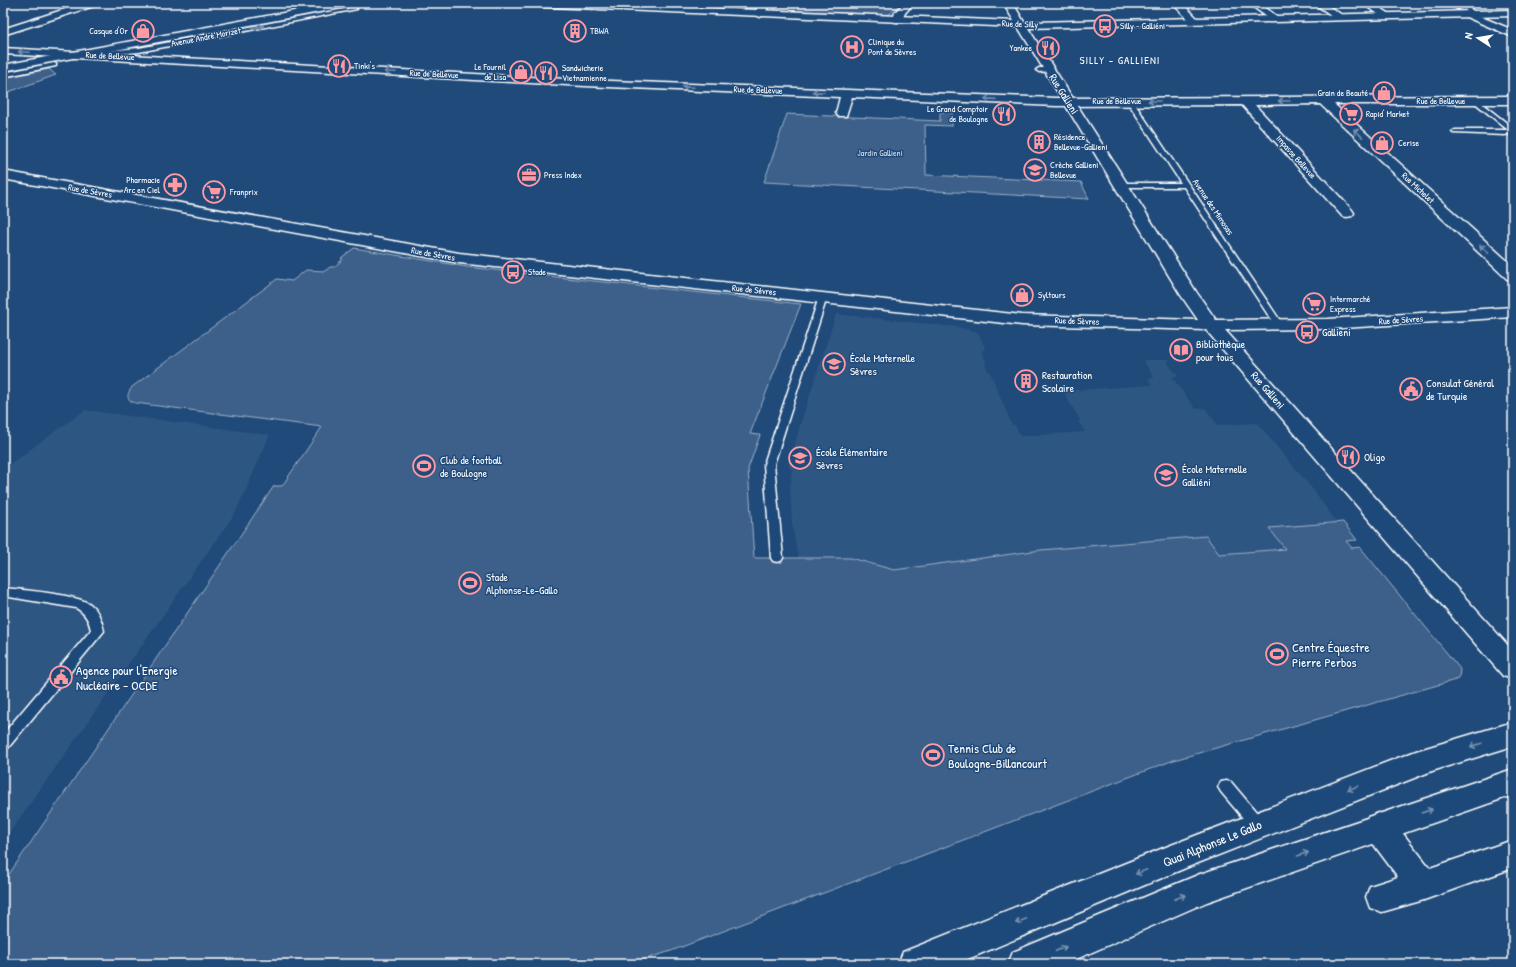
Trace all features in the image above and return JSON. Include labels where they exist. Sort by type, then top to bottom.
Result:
[{"type":"street","points":[[3,26],[78,3]]},
{"type":"street","points":[[3,32],[94,3]]},
{"type":"street","name":"Rue de Silly","points":[[527,3],[898,20],[1021,24],[1388,16],[1467,9],[1513,13]]},
{"type":"street","points":[[760,14],[764,3]]},
{"type":"street","points":[[898,20],[900,12],[909,3]]},
{"type":"street","name":"Rue Gallieni","points":[[1008,3],[1021,24],[1044,70],[1069,102],[1192,298],[1211,325],[1513,669]]},
{"type":"street","points":[[1177,3],[1194,20]]},
{"type":"street","points":[[1253,3],[1274,18]]},
{"type":"street","points":[[1318,3],[1340,17]]},
{"type":"street","points":[[1366,3],[1388,16]]},
{"type":"street","points":[[1450,5],[1467,9],[1513,34]]},
{"type":"street","name":"Avenue André Morizet","points":[[6,71],[54,65],[91,54],[303,8],[317,12],[353,6]]},
{"type":"street","name":"Avenue André Morizet","points":[[6,71],[73,54],[169,38]]},
{"type":"street","name":"Rue de Bellevue","points":[[3,51],[91,54],[585,83],[1069,102],[1513,100]]},
{"type":"street","points":[[842,113],[847,93]]},
{"type":"street","name":"Impasse Bellevue","points":[[1245,101],[1347,212]]},
{"type":"street","name":"Rue Michelet","points":[[1323,101],[1513,275]]},
{"type":"street","name":"Rue de Sèvres","points":[[3,175],[459,258],[1022,320],[1211,325],[1279,325],[1328,324],[1513,312]]},
{"type":"street","name":"Quai Alphonse Le Gallo","points":[[915,964],[1258,825],[1426,760],[1513,734]]},
{"type":"street","points":[[1025,964],[1200,889],[1513,782]]},
{"type":"street","points":[[1379,828],[1424,885]]},
{"type":"street","points":[[1382,897],[1424,885],[1513,854]]},
{"type":"lane","name":"Avenue André Morizet","points":[[91,54],[139,50],[317,12]]},
{"type":"lane","name":"Avenue des Mimosas","points":[[1130,101],[1279,325]]},
{"type":"lane","points":[[1455,132],[1505,133],[1513,131],[1476,101]]},
{"type":"lane","points":[[1121,185],[1186,185]]},
{"type":"lane","points":[[777,558],[769,464],[823,297]]},
{"type":"lane","points":[[3,592],[64,601],[84,606],[96,618],[98,631],[3,744]]},
{"type":"lane","points":[[1226,787],[1258,825]]},
{"type":"shaded area","points":[[836,314],[958,327],[978,332],[986,350],[981,350],[987,364],[985,364],[990,372],[1012,425],[1015,425],[1020,436],[1085,432],[1078,421],[1080,420],[1063,391],[1152,385],[1148,379],[1154,378],[1143,360],[1168,360],[1169,361],[1167,362],[1178,376],[1172,377],[1190,402],[1196,409],[1205,408],[1218,425],[1257,423],[1315,492],[1337,523],[1270,528],[1285,549],[1218,554],[1206,536],[1041,550],[894,570],[851,558],[798,558],[792,523],[790,489],[792,469],[789,468],[788,457],[792,447],[794,447]]},
{"type":"shaded area","name":"Agence pour l'Energie Nucléaire - OCDE","points":[[85,410],[270,435],[236,512],[3,842],[3,469]]},
{"type":"green space","points":[[775,3],[901,4],[890,14],[883,15],[778,10],[773,8]]},
{"type":"green space","points":[[49,69],[56,75],[3,94],[3,78]]},
{"type":"green space","name":"Jardin Gallieni","points":[[940,112],[952,112],[952,126],[925,125],[926,175],[1081,182],[1089,199],[764,182],[787,114],[940,121]]},
{"type":"green space","name":"Stade Alphonse-Le-Gallo","points":[[354,248],[467,267],[801,304],[750,434],[760,435],[748,469],[754,558],[851,558],[894,570],[1041,550],[1206,536],[1219,554],[1285,549],[1269,528],[1343,522],[1357,540],[1346,541],[1352,548],[1360,547],[1460,669],[1459,679],[1174,760],[671,951],[630,964],[3,964],[3,883],[274,486],[282,486],[322,427],[135,403],[128,398],[129,392],[132,387],[277,279],[292,281],[306,270],[325,271],[330,267],[334,267],[343,259],[341,258]]},
{"type":"place","name":"Silly - Galliéni","points":[[1105,26]]},
{"type":"place","name":"Casque d'Or","points":[[143,31]]},
{"type":"place","name":"TBWA","points":[[575,31]]},
{"type":"place","name":"Clinique du Pont de Sèvres","points":[[852,47]]},
{"type":"place","name":"Yankee","points":[[1048,48]]},
{"type":"place","name":"Tinki's","points":[[339,66]]},
{"type":"place","name":"Le Fournil de Lisa","points":[[521,72]]},
{"type":"place","name":"Sandwicherie Vietnamienne","points":[[546,73]]},
{"type":"place","name":"Grain de Beauté","points":[[1384,93]]},
{"type":"place","name":"Le Grand Comptoir de Boulogne","points":[[1004,114]]},
{"type":"place","name":"Rapid' Market","points":[[1351,114]]},
{"type":"place","name":"Résidence Bellevue-Gallieni","points":[[1039,142]]},
{"type":"place","name":"Cerise","points":[[1382,143]]},
{"type":"place","name":"Crèche Gallieni Bellevue","points":[[1035,170]]},
{"type":"place","name":"Press Index","points":[[529,175]]},
{"type":"place","name":"Pharmacie Arc en Ciel","points":[[175,185]]},
{"type":"place","name":"Franprix","points":[[214,192]]},
{"type":"place","name":"Stade","points":[[513,272]]},
{"type":"place","name":"Syltours","points":[[1022,295]]},
{"type":"place","name":"Intermarché Express","points":[[1314,304]]},
{"type":"place","name":"Gallieni","points":[[1307,332]]},
{"type":"place","name":"Bibliothèque pour tous","points":[[1181,350]]},
{"type":"place","name":"École Maternelle Sèvres","points":[[834,364]]},
{"type":"place","name":"Restauration Scolaire","points":[[1026,381]]},
{"type":"place","name":"Consulat Général de Turquie","points":[[1411,389]]},
{"type":"place","name":"Oligo","points":[[1348,457]]},
{"type":"place","name":"École Élémentaire Sèvres","points":[[800,458]]},
{"type":"place","name":"Club de football de Boulogne","points":[[424,466]]},
{"type":"place","name":"École Maternelle Galliéni","points":[[1166,475]]},
{"type":"place","name":"Stade Alphonse-Le-Gallo","points":[[470,583]]},
{"type":"place","name":"Centre Équestre Pierre Perbos","points":[[1277,654]]},
{"type":"place","name":"Agence pour l'Energie Nucléaire - OCDE","points":[[61,677]]},
{"type":"place","name":"Tennis Club de Boulogne-Billancourt","points":[[933,755]]},
{"type":"district","name":"SILLY - GALLIENI","points":[[1120,60]]}]
